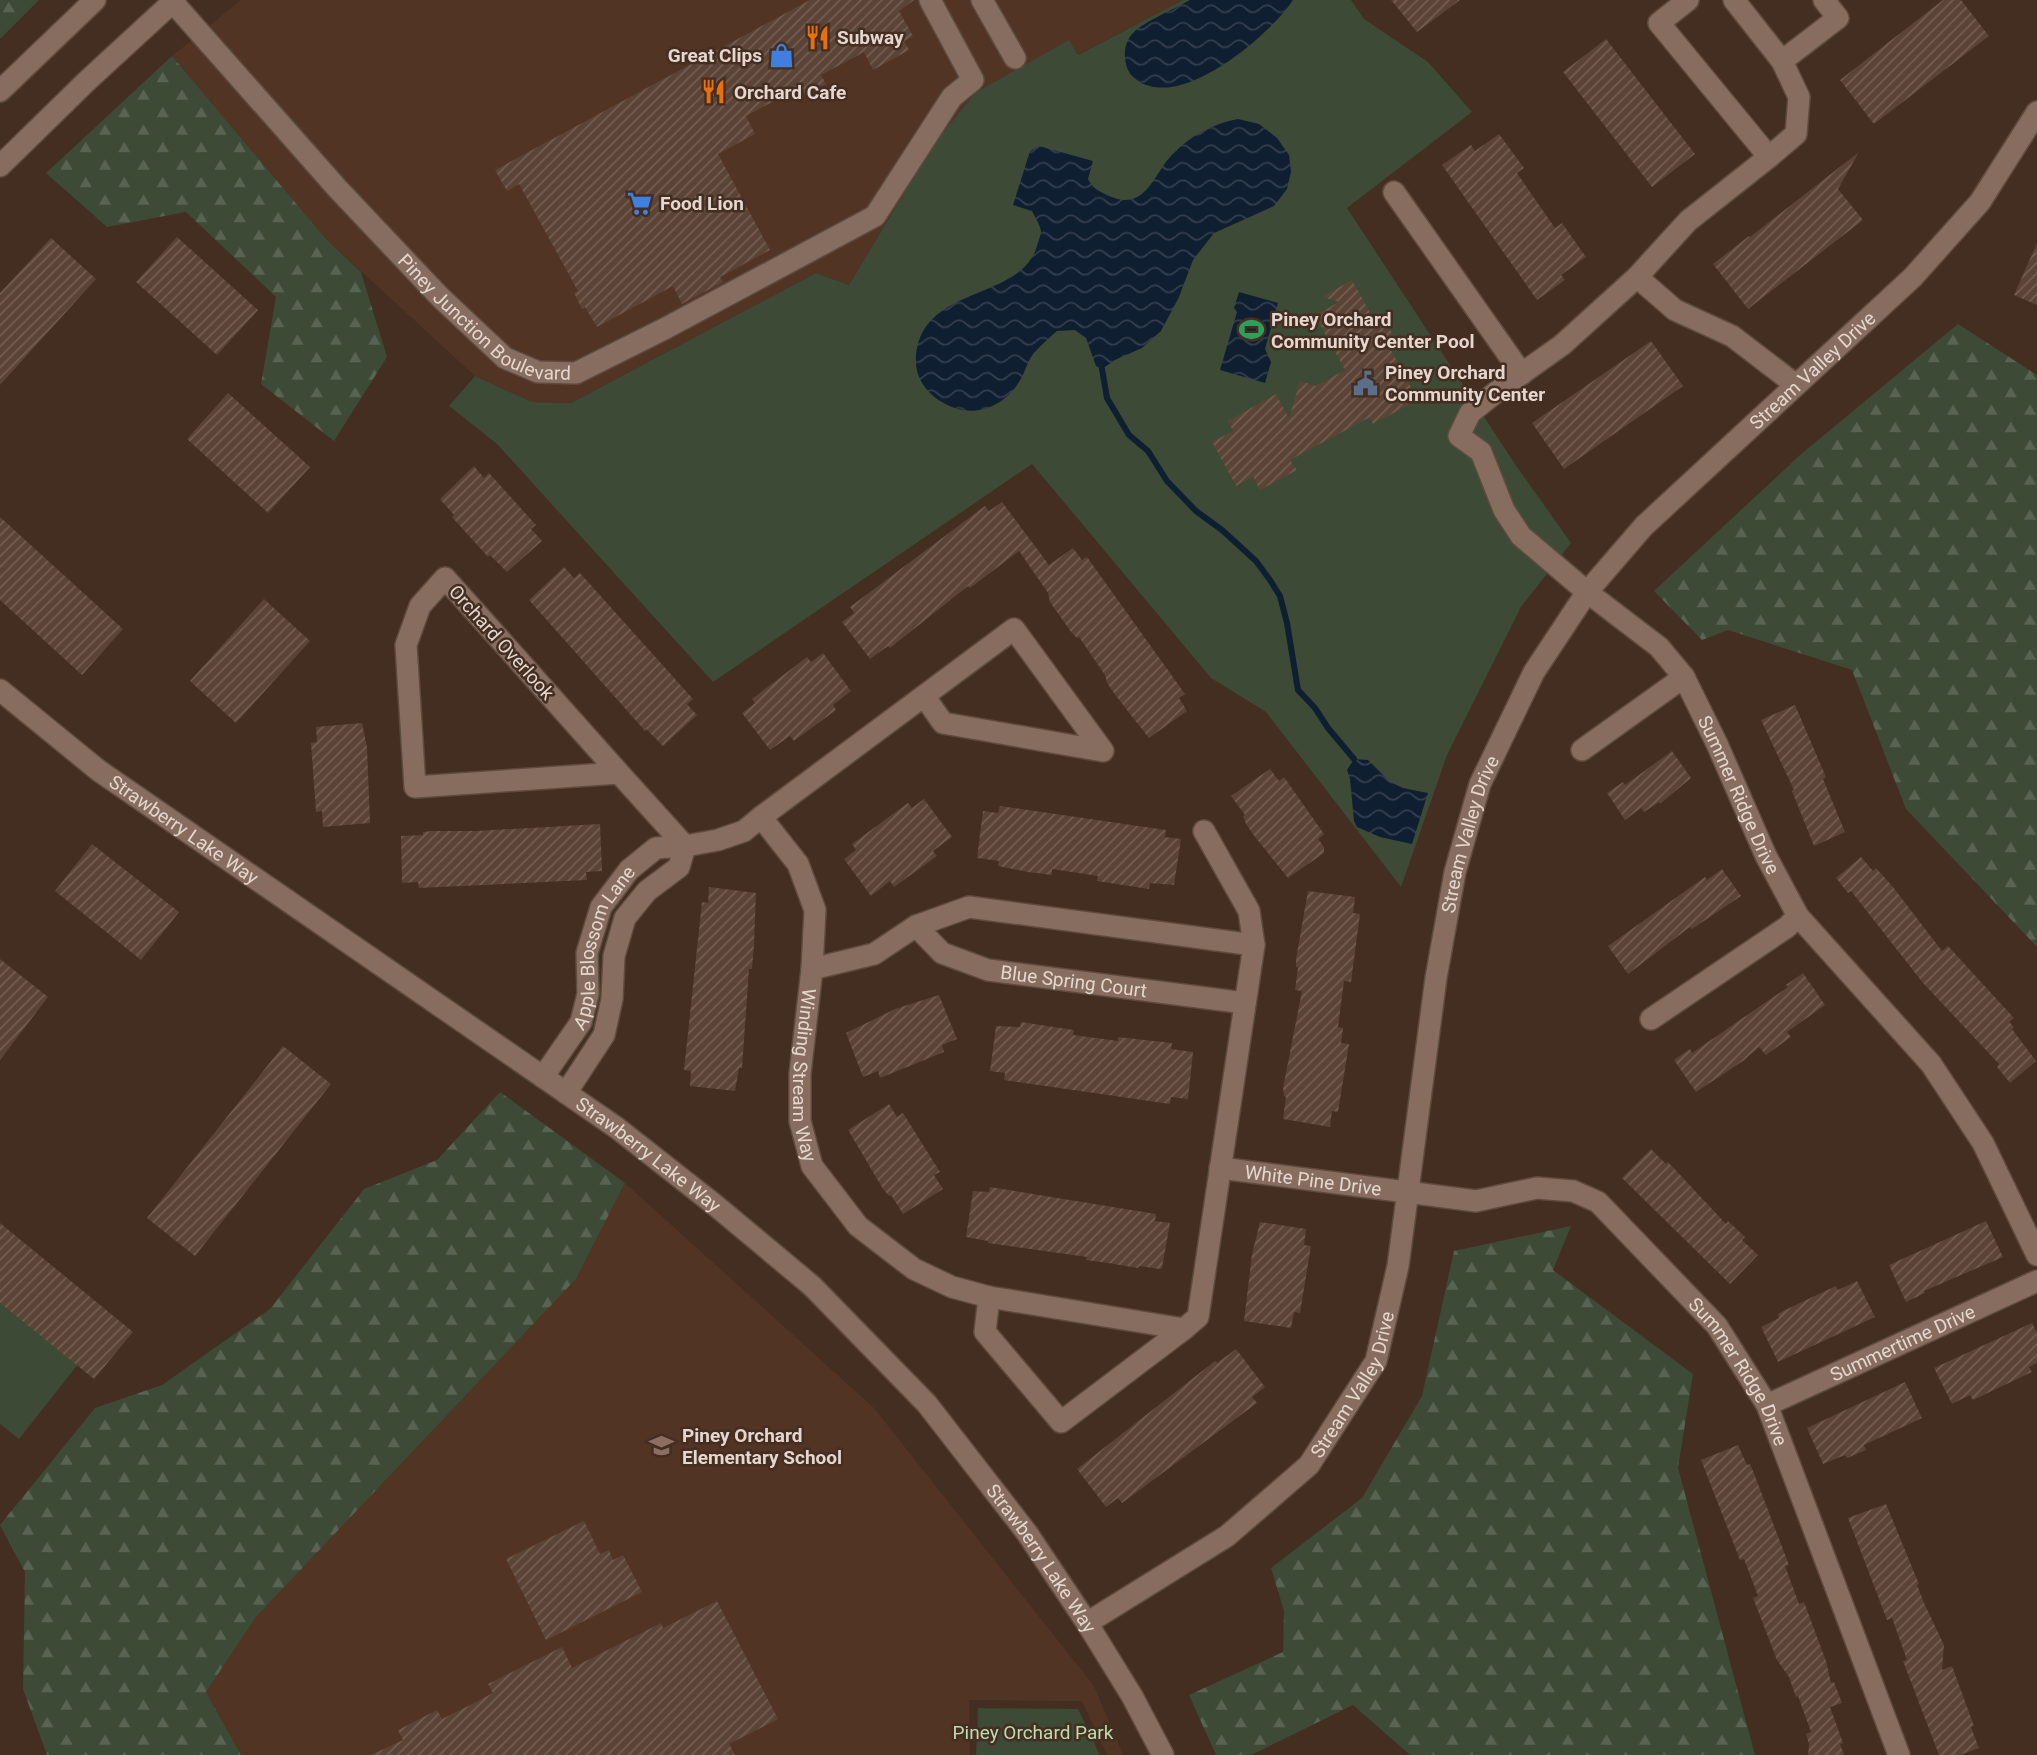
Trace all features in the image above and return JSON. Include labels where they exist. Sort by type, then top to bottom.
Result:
[{"type":"street","points":[[0,91],[95,0]]},
{"type":"street","name":"Piney Junction Boulevard","points":[[173,1],[337,188],[440,297],[505,358],[538,372],[576,373],[875,216],[952,97],[973,80],[930,0]]},
{"type":"street","points":[[982,0],[1015,58]]},
{"type":"street","points":[[1688,0],[1660,23],[1769,157]]},
{"type":"street","points":[[1394,192],[1522,374],[1562,345],[1637,277],[1688,221],[1796,134],[1799,97],[1782,61],[1734,0]]},
{"type":"street","points":[[1782,61],[1838,18],[1824,0]]},
{"type":"street","points":[[0,166],[173,1]]},
{"type":"street","name":"Stream Valley Drive","points":[[1087,1623],[1227,1536],[1309,1465],[1376,1360],[1398,1266],[1436,978],[1455,872],[1480,784],[1534,672],[1587,592],[1644,526],[1913,277],[1980,202],[2037,112]]},
{"type":"street","points":[[1637,277],[1675,310],[1732,335],[1796,384]]},
{"type":"street","name":"Summer Ridge Drive","points":[[1522,374],[1470,413],[1459,436],[1481,452],[1504,510],[1521,536],[1587,592],[1659,647],[1684,677],[1766,856],[1798,916],[1931,1064],[1983,1143],[2037,1255]]},
{"type":"street","name":"Orchard Overlook","points":[[619,773],[415,787],[406,645],[420,606],[445,578],[685,846]]},
{"type":"street","name":"Apple Blossom Lane","points":[[544,1077],[581,1022],[588,994],[587,953],[601,906],[629,870],[656,848],[718,840],[744,831],[761,817],[1014,629],[1103,751],[943,723],[924,696]]},
{"type":"street","points":[[1582,750],[1684,677]]},
{"type":"street","name":"Strawberry Lake Way","points":[[0,690],[98,770],[617,1128],[812,1286],[927,1404],[1027,1533],[1132,1696],[1163,1755]]},
{"type":"street","name":"Winding Stream Way","points":[[761,817],[798,864],[815,910],[812,970],[800,1086],[800,1121],[813,1166],[858,1226],[914,1269],[953,1287],[989,1297],[1184,1329]]},
{"type":"street","points":[[989,1297],[985,1332],[1061,1422],[1198,1317],[1254,945],[1249,911],[1204,831]]},
{"type":"street","name":"Apple Blossom Lane","points":[[566,1093],[604,1035],[612,999],[614,956],[625,918],[647,891],[679,867],[685,846]]},
{"type":"street","points":[[812,970],[874,954],[916,926],[969,907],[1254,945]]},
{"type":"street","points":[[1651,1019],[1787,927],[1798,916]]},
{"type":"street","name":"Blue Spring Court","points":[[916,926],[942,953],[988,970],[1245,1003]]},
{"type":"street","name":"White Pine Drive","points":[[1220,1168],[1407,1192]]},
{"type":"street","name":"Summer Ridge Drive","points":[[1407,1192],[1476,1200],[1537,1188],[1573,1191],[1598,1202],[1717,1326],[1767,1405],[1899,1755]]},
{"type":"street","name":"Summertime Drive","points":[[1767,1405],[2037,1281]]},
{"type":"shaded area","points":[[241,0],[1183,0],[1077,55],[1069,41],[933,145],[849,285],[816,273],[571,403],[532,402],[475,376],[326,239],[172,56]]},
{"type":"shaded area","name":"Piney Orchard Elementary School","points":[[625,1183],[874,1408],[1094,1686],[1123,1755],[1107,1755],[1082,1701],[969,1700],[970,1755],[241,1755],[206,1692],[256,1617],[576,1279]]},
{"type":"green space","points":[[0,0],[39,0],[0,39]]},
{"type":"green space","points":[[1183,0],[1351,0],[1364,19],[1428,62],[1472,112],[1347,208],[1515,464],[1571,543],[1521,607],[1447,755],[1401,887],[1266,712],[1211,678],[1032,464],[713,682],[497,444],[449,406],[475,376],[532,402],[571,403],[816,273],[849,285],[933,145],[975,93],[1069,40],[1078,55]]},
{"type":"green space","points":[[172,56],[326,239],[361,272],[387,357],[334,441],[261,384],[276,297],[186,212],[107,227],[46,173]]},
{"type":"green space","points":[[1958,324],[2037,375],[2037,947],[1906,809],[1852,670],[1728,630],[1702,640],[1654,591],[1800,455]]},
{"type":"green space","points":[[500,1092],[625,1183],[576,1279],[256,1617],[206,1692],[241,1755],[47,1755],[23,1689],[25,1572],[0,1525],[95,1408],[162,1385],[270,1309],[364,1189],[437,1160]]},
{"type":"green space","points":[[1571,1226],[1553,1270],[1693,1374],[1678,1468],[1755,1755],[1410,1755],[1353,1705],[1251,1755],[1216,1755],[1189,1695],[1283,1652],[1284,1611],[1271,1568],[1362,1498],[1422,1396],[1454,1251]]},
{"type":"green space","points":[[0,1301],[79,1363],[19,1439],[0,1424]]},
{"type":"green space","name":"Piney Orchard Park","points":[[978,1708],[1078,1709],[1100,1755],[976,1755]]},
{"type":"water","points":[[1190,0],[1293,0],[1256,40],[1205,76],[1163,88],[1140,82],[1126,66],[1126,44],[1134,32],[1145,24]]},
{"type":"water","points":[[1238,119],[1259,124],[1277,138],[1289,155],[1291,172],[1287,189],[1274,206],[1214,233],[1193,260],[1179,297],[1161,331],[1142,348],[1102,369],[1096,366],[1086,338],[1075,330],[1057,331],[1032,356],[1015,387],[998,403],[976,410],[953,408],[928,391],[921,381],[916,364],[920,338],[932,320],[949,307],[1011,277],[1027,264],[1037,246],[1041,231],[1032,211],[1013,205],[1030,151],[1039,146],[1093,161],[1088,179],[1094,187],[1122,200],[1133,199],[1149,187],[1168,160],[1189,140],[1212,127]]},
{"type":"water","name":"Piney Orchard Community Center Pool","points":[[1239,292],[1278,303],[1265,349],[1271,362],[1265,383],[1220,370],[1237,312],[1234,308]]},
{"type":"water","points":[[1354,759],[1368,760],[1390,782],[1403,788],[1428,793],[1412,844],[1380,837],[1357,827],[1347,770]]},
{"type":"building","points":[[810,0],[914,0],[899,11],[913,36],[904,41],[909,50],[873,70],[864,52],[821,75],[826,84],[805,95],[800,87],[746,116],[755,134],[718,154],[770,250],[720,277],[723,282],[682,304],[673,286],[597,327],[585,307],[582,309],[574,293],[578,291],[519,184],[507,191],[495,170]]},
{"type":"building","points":[[1391,0],[1460,0],[1417,32]]},
{"type":"building","points":[[1943,0],[1961,0],[1989,36],[1874,124],[1840,80]]},
{"type":"building","points":[[1606,39],[1695,154],[1652,187],[1563,72]]},
{"type":"building","points":[[1499,134],[1524,168],[1517,173],[1555,228],[1562,223],[1586,257],[1561,275],[1565,280],[1537,300],[1442,165],[1471,145],[1475,151]]},
{"type":"building","points":[[1859,152],[1838,189],[1863,220],[1748,309],[1713,264]]},
{"type":"building","points":[[177,237],[258,310],[217,355],[136,282]]},
{"type":"building","points":[[51,238],[96,279],[0,385],[0,293]]},
{"type":"building","points":[[2037,243],[2037,305],[2014,295]]},
{"type":"building","name":"Piney Orchard Community Center","points":[[1352,280],[1372,316],[1380,312],[1393,335],[1385,339],[1418,400],[1373,424],[1370,417],[1290,460],[1297,470],[1260,490],[1253,477],[1236,486],[1212,442],[1233,431],[1228,421],[1276,394],[1289,418],[1300,381],[1316,386],[1345,370],[1315,315],[1339,302],[1322,297]]},
{"type":"building","points":[[1651,341],[1683,386],[1564,469],[1532,423]]},
{"type":"building","points":[[228,393],[310,467],[268,513],[187,439]]},
{"type":"building","points":[[474,466],[484,478],[489,473],[536,525],[531,529],[542,541],[507,572],[490,555],[488,557],[452,517],[454,515],[440,499]]},
{"type":"building","points":[[1002,502],[1049,565],[1073,548],[1082,560],[1087,557],[1185,694],[1179,698],[1187,711],[1149,738],[1116,696],[1079,637],[1071,632],[1050,602],[1048,593],[1019,551],[970,588],[968,586],[890,648],[888,646],[870,659],[842,622],[854,613],[850,607],[985,506],[989,511]]},
{"type":"building","points":[[0,517],[123,629],[82,675],[0,600]]},
{"type":"building","points":[[564,567],[574,578],[580,573],[693,699],[687,704],[697,715],[663,746],[646,729],[645,731],[529,600]]},
{"type":"building","points":[[264,599],[310,641],[236,723],[190,681]]},
{"type":"building","points":[[823,653],[851,691],[833,705],[836,710],[794,741],[790,736],[770,750],[742,713],[755,703],[752,699],[807,657],[811,662]]},
{"type":"building","points":[[1795,705],[1826,777],[1823,779],[1845,832],[1814,846],[1792,791],[1794,790],[1761,720]]},
{"type":"building","points":[[362,723],[367,747],[370,823],[323,827],[322,811],[316,812],[311,743],[317,742],[316,727]]},
{"type":"building","points":[[1672,751],[1691,778],[1660,804],[1659,802],[1644,812],[1641,808],[1625,820],[1607,793],[1623,782],[1625,785]]},
{"type":"building","points":[[1270,769],[1279,781],[1284,777],[1324,834],[1318,839],[1324,847],[1324,853],[1288,878],[1255,837],[1246,824],[1245,815],[1231,796]]},
{"type":"building","points":[[924,799],[952,837],[933,851],[937,856],[894,887],[890,881],[871,896],[844,859],[856,850],[852,844],[908,803],[912,808]]},
{"type":"building","points":[[1000,806],[1166,830],[1165,837],[1181,839],[1174,885],[1150,883],[1149,889],[1097,881],[1098,876],[1052,869],[1052,875],[1028,872],[998,866],[999,861],[977,858],[983,811],[998,813]]},
{"type":"building","points":[[600,824],[602,871],[586,872],[587,880],[419,888],[418,882],[402,883],[401,836],[423,835],[423,832],[431,831]]},
{"type":"building","points":[[92,844],[179,912],[141,960],[55,891]]},
{"type":"building","points":[[1861,857],[1873,871],[1876,868],[1893,887],[1942,951],[1948,946],[2014,1018],[2009,1022],[2014,1027],[2012,1029],[2036,1061],[2010,1083],[1997,1067],[1999,1064],[1923,983],[1851,891],[1848,893],[1836,878]]},
{"type":"building","points":[[1722,869],[1741,896],[1692,929],[1690,927],[1628,974],[1608,946],[1705,877],[1707,880]]},
{"type":"building","points":[[709,887],[756,893],[754,945],[752,969],[749,969],[742,1068],[739,1068],[735,1091],[690,1086],[691,1071],[684,1070],[702,902],[708,903]]},
{"type":"building","points":[[1308,891],[1355,897],[1353,913],[1360,914],[1351,982],[1344,981],[1338,1027],[1343,1028],[1341,1043],[1349,1044],[1338,1112],[1332,1111],[1330,1127],[1283,1119],[1286,1097],[1283,1088],[1302,991],[1295,990],[1298,967],[1296,959]]},
{"type":"building","points":[[0,959],[48,997],[0,1060]]},
{"type":"building","points":[[1803,973],[1825,1005],[1787,1032],[1791,1037],[1766,1055],[1759,1047],[1696,1092],[1674,1060],[1690,1049],[1692,1053],[1788,987],[1786,985]]},
{"type":"building","points":[[939,995],[957,1039],[942,1045],[944,1052],[880,1078],[878,1071],[863,1077],[846,1033],[895,1009]]},
{"type":"building","points":[[1021,1022],[1074,1030],[1073,1035],[1118,1041],[1118,1037],[1172,1043],[1171,1049],[1193,1052],[1188,1099],[1171,1097],[1170,1104],[1004,1080],[1005,1073],[990,1071],[996,1026],[1020,1027]]},
{"type":"building","points":[[283,1046],[331,1084],[195,1256],[147,1218]]},
{"type":"building","points":[[889,1104],[897,1117],[903,1113],[940,1172],[934,1175],[943,1189],[903,1214],[891,1195],[883,1189],[848,1130]]},
{"type":"building","points":[[1651,1149],[1666,1164],[1668,1162],[1726,1224],[1728,1221],[1745,1237],[1742,1240],[1758,1255],[1730,1284],[1622,1178]]},
{"type":"building","points":[[990,1187],[1156,1214],[1155,1221],[1170,1223],[1162,1268],[1138,1268],[1086,1260],[1087,1257],[988,1243],[966,1237],[973,1191],[989,1192]]},
{"type":"building","points":[[1986,1221],[2003,1257],[1924,1291],[1925,1293],[1906,1302],[1889,1265]]},
{"type":"building","points":[[1260,1222],[1306,1229],[1304,1245],[1311,1246],[1300,1313],[1294,1312],[1291,1328],[1244,1321],[1252,1254]]},
{"type":"building","points":[[0,1223],[133,1332],[94,1379],[0,1303]]},
{"type":"building","points":[[1857,1281],[1875,1317],[1778,1362],[1761,1327],[1779,1318],[1778,1314],[1785,1310],[1836,1286],[1838,1290]]},
{"type":"building","points":[[2032,1323],[2037,1333],[2037,1363],[2029,1367],[2032,1372],[1973,1400],[1970,1395],[1952,1404],[1934,1368]]},
{"type":"building","points":[[1236,1349],[1265,1387],[1252,1397],[1257,1403],[1122,1503],[1118,1498],[1106,1507],[1077,1469],[1215,1361],[1217,1363]]},
{"type":"building","points":[[1905,1382],[1922,1418],[1864,1445],[1866,1450],[1823,1464],[1807,1428]]},
{"type":"building","points":[[1738,1445],[1747,1465],[1750,1464],[1753,1471],[1789,1565],[1785,1566],[1799,1604],[1804,1602],[1826,1661],[1831,1683],[1834,1682],[1842,1703],[1830,1707],[1843,1743],[1840,1744],[1844,1755],[1808,1755],[1806,1734],[1811,1732],[1798,1696],[1796,1697],[1789,1677],[1777,1660],[1753,1598],[1758,1596],[1744,1559],[1740,1560],[1701,1460]]},
{"type":"building","points":[[1886,1504],[1919,1584],[1917,1585],[1924,1603],[1944,1645],[1942,1670],[1952,1666],[1974,1726],[1971,1727],[1979,1748],[1960,1755],[1939,1755],[1903,1661],[1907,1660],[1892,1618],[1887,1620],[1848,1518]]},
{"type":"building","points":[[584,1521],[600,1554],[609,1550],[613,1560],[623,1555],[642,1592],[546,1640],[506,1559]]},
{"type":"building","points":[[717,1601],[778,1719],[729,1744],[735,1755],[371,1755],[403,1740],[398,1730],[437,1710],[442,1719],[474,1703],[493,1693],[488,1684],[562,1647],[572,1668],[661,1623],[663,1628]]},
{"type":"waterway","points":[[1102,369],[1107,398],[1129,435],[1148,451],[1167,481],[1196,511],[1256,561],[1270,580],[1280,596],[1287,623],[1298,690],[1354,759]]},
{"type":"place","name":"Subway","points":[[817,37]]},
{"type":"place","name":"Great Clips","points":[[782,55]]},
{"type":"place","name":"Orchard Cafe","points":[[714,92]]},
{"type":"place","name":"Food Lion","points":[[640,203]]},
{"type":"place","name":"Piney Orchard Community Center Pool","points":[[1251,330]]},
{"type":"place","name":"Piney Orchard Community Center","points":[[1365,383]]},
{"type":"place","name":"Piney Orchard Elementary School","points":[[662,1446]]}]
